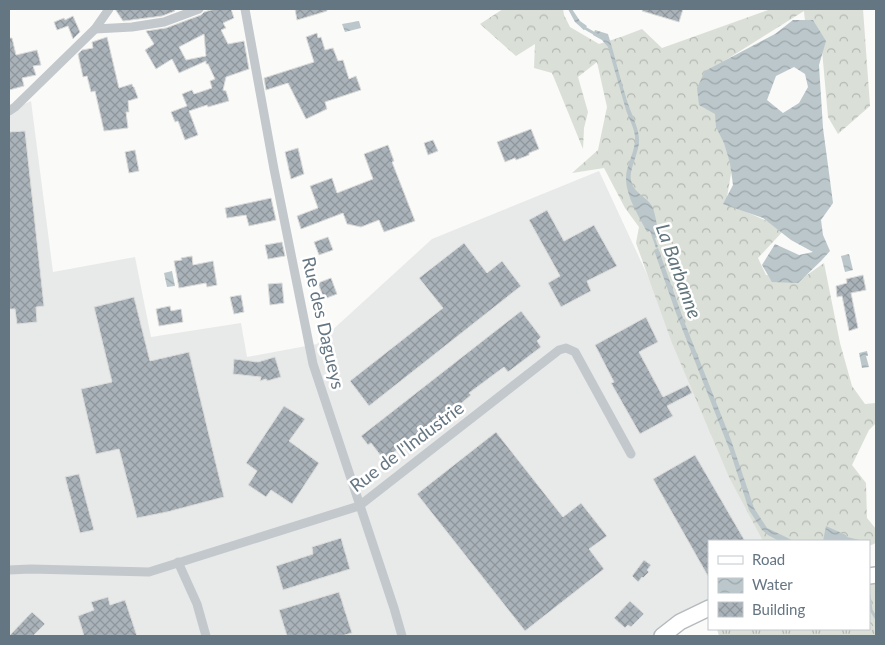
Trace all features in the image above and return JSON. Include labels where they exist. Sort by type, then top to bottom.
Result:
[{"type":"main road","points":[[662,636],[680,622],[708,608]]},
{"type":"street","points":[[9,111],[95,29],[109,9]]},
{"type":"street","points":[[95,29],[132,27],[164,22],[199,9]]},
{"type":"street","name":"Rue des Dagueys","points":[[246,9],[274,170],[312,364],[402,636]]},
{"type":"street","name":"Rue de l'Industrie","points":[[9,570],[148,572],[359,506],[559,350],[566,348],[575,352],[631,454]]},
{"type":"street","points":[[178,562],[197,604],[206,636]]},
{"type":"shaded area","points":[[31,101],[53,272],[135,257],[151,337],[241,323],[247,357],[317,344],[432,239],[599,171],[771,540],[708,540],[708,602],[698,605],[662,636],[9,636],[9,111]]},
{"type":"green space","points":[[503,9],[563,9],[570,27],[599,44],[642,29],[662,48],[771,9],[863,9],[870,106],[838,134],[828,117],[822,50],[807,42],[804,11],[721,63],[736,144],[726,203],[785,229],[758,258],[766,275],[790,277],[807,275],[824,263],[840,343],[852,386],[865,404],[876,403],[876,423],[869,430],[852,465],[866,483],[867,518],[876,529],[876,543],[870,546],[870,540],[762,540],[729,477],[672,343],[636,243],[639,227],[625,208],[604,168],[572,173],[598,150],[607,107],[597,62],[578,77],[588,112],[584,128],[583,149],[552,73],[534,68],[535,44],[516,56],[480,24]]},
{"type":"green space","points":[[876,577],[876,630],[870,624],[870,579]]},
{"type":"green space","points":[[870,624],[876,630],[876,636],[719,636],[717,630],[870,630]]},
{"type":"water","points":[[568,9],[572,9],[580,21],[587,26],[584,30],[575,22]]},
{"type":"water","points":[[793,20],[813,20],[826,41],[819,65],[823,128],[833,203],[821,220],[823,235],[830,251],[798,283],[772,282],[762,265],[775,244],[799,255],[813,252],[791,240],[763,218],[723,204],[733,185],[730,163],[724,143],[716,127],[715,114],[699,105],[697,88],[705,71],[775,34]],"holes":[[[794,67],[805,74],[808,87],[799,103],[783,113],[767,100],[776,76]]]},
{"type":"water","points":[[359,21],[361,28],[345,32],[342,24]]},
{"type":"water","points":[[595,30],[608,34],[637,129],[639,143],[631,180],[634,188],[652,206],[659,237],[655,238],[658,247],[656,248],[650,231],[647,232],[629,194],[626,178],[635,144],[633,126],[626,110],[608,47],[602,40],[593,35]]},
{"type":"water","points":[[658,248],[684,321],[731,440],[754,508],[767,528],[792,540],[777,540],[768,535],[762,530],[749,510],[730,451],[676,313],[654,250]]},
{"type":"water","points":[[849,254],[853,270],[845,272],[841,256]]},
{"type":"water","points":[[172,271],[175,286],[167,287],[164,273]]},
{"type":"water","points":[[867,351],[868,356],[866,356],[869,367],[862,368],[859,353]]},
{"type":"water","points":[[826,526],[847,537],[860,540],[823,540]]},
{"type":"building","points":[[115,9],[174,9],[175,11],[162,16],[123,21]]},
{"type":"building","points":[[215,9],[231,9],[234,18],[223,23],[226,28],[221,30],[228,44],[244,41],[249,69],[226,77],[223,90],[226,91],[229,101],[189,111],[198,135],[185,140],[178,121],[175,122],[171,112],[187,106],[182,94],[192,90],[194,94],[212,88],[210,81],[215,79],[206,61],[179,73],[172,59],[156,69],[145,50],[154,44],[146,31],[166,28],[201,15],[204,12]],"holes":[[[204,34],[206,56],[186,60],[179,47]]]},
{"type":"building","points":[[295,9],[327,9],[327,11],[297,20]]},
{"type":"building","points":[[643,9],[683,9],[679,22],[642,11]]},
{"type":"building","points":[[73,16],[80,32],[73,39],[68,26],[57,30],[54,22]]},
{"type":"building","points":[[317,33],[318,38],[321,37],[325,50],[333,48],[338,61],[343,60],[349,79],[356,76],[361,90],[325,102],[327,109],[306,119],[288,83],[266,90],[264,78],[314,62],[306,37]]},
{"type":"building","points":[[107,37],[119,88],[132,84],[138,98],[128,101],[129,112],[126,112],[128,128],[104,131],[95,91],[91,92],[87,76],[83,77],[78,54],[82,50],[93,48],[92,42]]},
{"type":"building","points":[[9,38],[12,38],[16,55],[37,50],[41,65],[33,66],[36,75],[22,78],[24,86],[9,90]]},
{"type":"building","points":[[531,129],[539,149],[516,160],[515,158],[505,162],[497,142]]},
{"type":"building","points":[[25,131],[44,306],[36,307],[37,322],[17,324],[15,309],[9,309],[9,132]]},
{"type":"building","points":[[433,140],[438,151],[428,155],[424,143]]},
{"type":"building","points":[[388,145],[394,161],[392,162],[415,221],[384,232],[379,220],[361,227],[347,224],[343,213],[301,229],[297,216],[318,208],[310,186],[332,178],[337,193],[373,179],[364,154]]},
{"type":"building","points":[[298,148],[304,174],[291,179],[285,152]]},
{"type":"building","points":[[135,150],[139,171],[129,173],[125,152]]},
{"type":"building","points":[[271,198],[276,220],[249,226],[246,215],[227,218],[225,208]]},
{"type":"building","points":[[547,210],[564,241],[594,225],[617,266],[587,281],[591,291],[561,307],[548,283],[560,276],[529,220]]},
{"type":"building","points":[[328,237],[333,250],[319,255],[314,242]]},
{"type":"building","points":[[282,242],[285,256],[268,259],[265,245]]},
{"type":"building","points":[[464,243],[487,273],[502,261],[521,286],[369,406],[350,381],[443,308],[419,278]]},
{"type":"building","points":[[192,256],[193,265],[213,261],[217,285],[207,287],[206,283],[179,288],[174,261]]},
{"type":"building","points":[[863,275],[866,290],[851,293],[858,328],[849,331],[842,296],[837,297],[836,286],[847,283],[846,279]]},
{"type":"building","points":[[331,278],[337,294],[324,299],[318,283]]},
{"type":"building","points":[[282,283],[284,303],[270,305],[268,284]]},
{"type":"building","points":[[241,295],[244,312],[234,314],[230,297]]},
{"type":"building","points":[[134,297],[150,361],[189,352],[224,497],[137,518],[119,449],[96,454],[81,389],[112,382],[94,307]]},
{"type":"building","points":[[170,306],[171,311],[181,309],[183,322],[159,326],[156,309]]},
{"type":"building","points":[[521,311],[541,337],[537,341],[541,347],[508,372],[504,367],[469,393],[471,395],[458,406],[455,404],[384,460],[371,443],[368,445],[361,436]]},
{"type":"building","points":[[646,317],[658,342],[639,352],[663,397],[688,385],[692,393],[667,406],[673,416],[640,434],[611,383],[614,382],[595,345]]},
{"type":"building","points":[[275,357],[281,377],[260,381],[261,377],[233,374],[234,359],[258,362]]},
{"type":"building","points":[[284,406],[305,419],[289,441],[319,463],[292,504],[271,490],[266,497],[248,485],[257,471],[246,463]]},
{"type":"building","points":[[496,432],[563,517],[581,503],[607,536],[589,549],[604,569],[525,631],[417,494]]},
{"type":"building","points":[[695,455],[744,540],[708,540],[708,576],[653,479]]},
{"type":"building","points":[[79,474],[94,530],[80,533],[65,477]]},
{"type":"building","points":[[341,538],[350,569],[283,590],[276,566],[313,554],[312,547]]},
{"type":"building","points":[[644,560],[651,565],[647,570],[649,572],[638,582],[632,576]]},
{"type":"building","points":[[339,592],[352,633],[341,636],[287,636],[279,610]]},
{"type":"building","points":[[108,597],[110,605],[125,600],[137,636],[84,636],[78,616],[94,610],[91,602]]},
{"type":"building","points":[[630,601],[644,614],[631,627],[628,625],[625,628],[614,618]]},
{"type":"building","points":[[32,612],[45,624],[33,636],[9,636]]},
{"type":"waterway","name":"La Barbanne","points":[[583,27],[597,35]]},
{"type":"waterway","name":"La Barbanne","points":[[870,602],[871,610],[876,618]]}]
